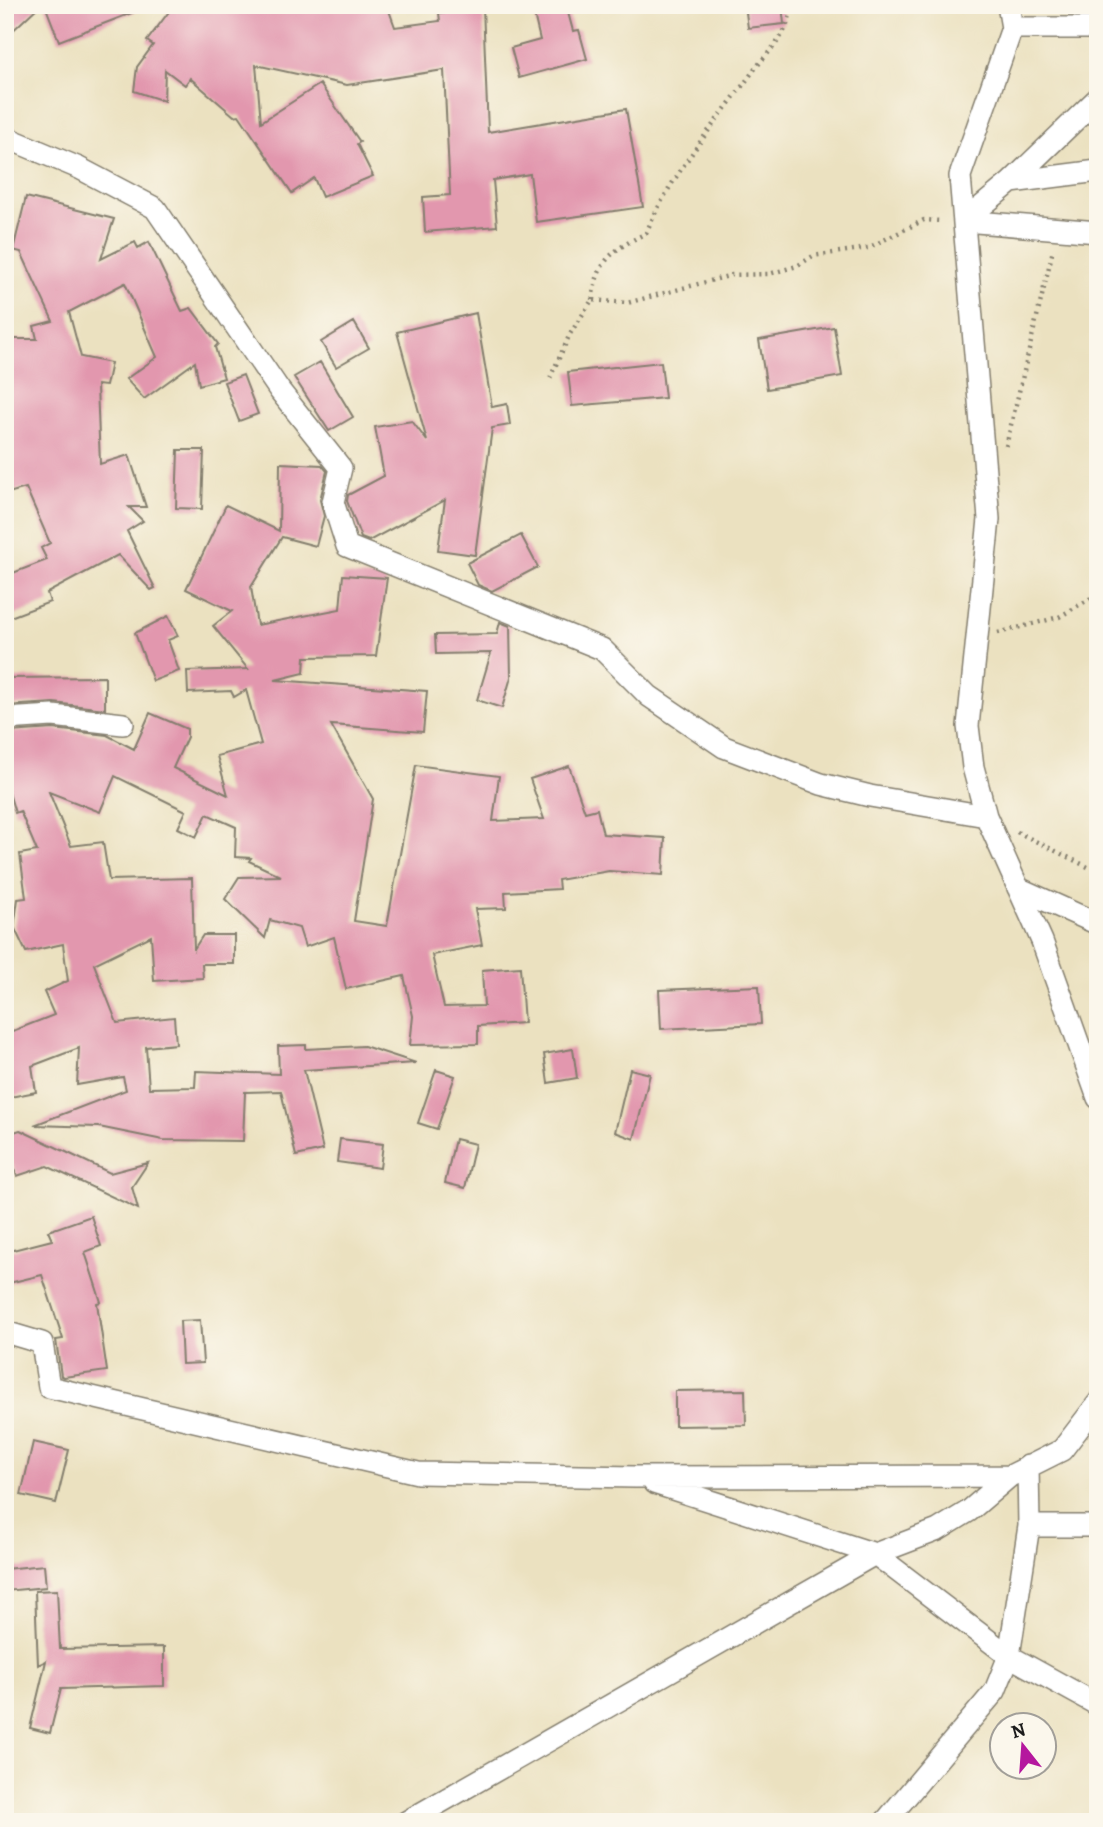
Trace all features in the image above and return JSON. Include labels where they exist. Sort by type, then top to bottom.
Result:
[{"type":"street","points":[[1008,5],[1012,29],[960,176],[989,519],[968,726],[973,768],[986,817],[1042,941],[1098,1098]]},
{"type":"street","points":[[1012,29],[1098,27]]},
{"type":"street","points":[[964,221],[1011,182],[1098,98]]},
{"type":"street","points":[[5,137],[79,169],[155,208],[265,370],[341,468],[333,502],[347,546],[602,649],[649,696],[724,747],[821,784],[986,817]]},
{"type":"street","points":[[1011,182],[1098,171]]},
{"type":"street","points":[[964,221],[1098,232]]},
{"type":"street","points":[[5,719],[54,716],[123,724]]},
{"type":"street","points":[[1018,888],[1098,924]]},
{"type":"street","points":[[5,1332],[42,1343],[49,1387],[418,1474],[635,1477],[1019,1471]]},
{"type":"street","points":[[405,1822],[875,1555],[938,1530],[969,1511],[1019,1471],[1062,1450],[1098,1404]]},
{"type":"street","points":[[885,1822],[995,1691],[1009,1656],[1029,1526],[1019,1471]]},
{"type":"street","points":[[635,1477],[875,1555],[1009,1656],[1098,1705]]},
{"type":"street","points":[[1029,1526],[1098,1526]]},
{"type":"path","points":[[550,378],[570,334],[592,300],[596,273],[620,246],[646,233],[663,195],[756,66],[788,30],[792,5]]},
{"type":"path","points":[[592,300],[627,303],[732,275],[768,274],[797,266],[813,256],[869,248],[924,220],[964,221]]},
{"type":"path","points":[[1005,453],[1058,228]]},
{"type":"path","points":[[977,638],[1059,617],[1098,594]]},
{"type":"path","points":[[986,817],[1098,873]]},
{"type":"building","points":[[5,5],[40,5],[5,38]]},
{"type":"building","points":[[45,5],[147,5],[147,7],[59,41]]},
{"type":"building","points":[[174,5],[387,5],[395,27],[440,21],[439,13],[483,7],[488,132],[626,109],[643,207],[536,222],[530,174],[493,180],[497,226],[425,232],[423,197],[450,195],[444,70],[347,85],[256,65],[261,122],[320,84],[360,142],[357,144],[373,176],[322,197],[314,178],[292,193],[239,115],[234,116],[190,78],[185,85],[165,70],[164,101],[134,91],[137,67],[153,45],[147,41]]},
{"type":"building","points":[[550,5],[566,5],[573,31],[579,30],[587,59],[519,78],[511,48],[540,40],[533,10]]},
{"type":"building","points":[[745,5],[782,5],[784,24],[748,28]]},
{"type":"building","points":[[26,197],[114,219],[101,259],[135,242],[138,248],[149,242],[182,311],[191,308],[218,344],[215,347],[224,378],[199,385],[195,362],[144,399],[126,379],[157,357],[125,283],[69,312],[81,357],[111,363],[106,386],[97,385],[100,464],[129,455],[146,507],[129,507],[143,521],[127,531],[155,588],[151,590],[118,555],[47,593],[50,602],[5,619],[5,576],[47,560],[41,548],[50,543],[26,488],[5,494],[5,339],[37,339],[34,326],[53,321],[21,252],[13,250]]},
{"type":"building","points":[[476,313],[492,407],[507,404],[510,425],[492,428],[475,555],[438,550],[445,500],[369,541],[361,538],[347,501],[348,495],[384,476],[375,427],[412,421],[427,441],[397,332]]},
{"type":"building","points":[[354,322],[369,348],[336,367],[321,342]]},
{"type":"building","points":[[834,327],[842,376],[767,389],[759,340]]},
{"type":"building","points":[[320,362],[353,417],[329,431],[294,377]]},
{"type":"building","points":[[661,362],[665,398],[572,406],[568,372]]},
{"type":"building","points":[[243,375],[258,414],[239,421],[224,382]]},
{"type":"building","points":[[178,450],[204,450],[202,509],[176,508]]},
{"type":"building","points":[[280,463],[322,465],[327,471],[320,500],[324,516],[316,546],[282,537],[251,587],[257,625],[340,609],[343,575],[387,578],[376,656],[305,657],[304,673],[275,680],[427,691],[423,732],[331,725],[373,799],[354,921],[387,926],[416,765],[499,776],[493,821],[544,819],[530,779],[569,766],[585,812],[597,809],[603,834],[665,838],[663,875],[609,871],[558,880],[559,889],[505,892],[506,908],[475,909],[482,945],[432,955],[444,1007],[484,1006],[482,970],[520,967],[524,1023],[478,1026],[478,1044],[410,1045],[413,1016],[404,976],[346,989],[334,937],[305,947],[299,928],[270,920],[265,938],[225,899],[239,877],[281,876],[249,861],[251,858],[235,857],[236,827],[207,814],[196,837],[178,828],[186,811],[115,776],[100,812],[49,792],[71,846],[103,842],[109,880],[192,878],[194,949],[203,935],[234,935],[234,964],[202,964],[203,978],[154,981],[151,936],[94,964],[117,1023],[174,1017],[176,1044],[146,1047],[149,1088],[195,1087],[196,1071],[279,1074],[278,1046],[306,1045],[306,1049],[364,1046],[416,1063],[304,1070],[323,1150],[296,1156],[281,1091],[245,1092],[243,1141],[163,1140],[99,1127],[34,1125],[126,1090],[123,1077],[77,1085],[79,1048],[32,1066],[36,1092],[5,1098],[5,1034],[54,1015],[44,992],[68,981],[63,944],[26,952],[14,927],[18,899],[26,898],[20,854],[37,851],[20,811],[15,813],[5,779],[9,732],[53,729],[107,735],[134,749],[150,713],[187,729],[187,737],[173,768],[228,795],[217,756],[261,744],[246,690],[234,697],[231,691],[188,693],[187,671],[248,669],[213,626],[232,611],[186,589],[226,505],[279,531]]},
{"type":"building","points":[[521,535],[538,567],[492,591],[478,585],[467,563]]},
{"type":"building","points":[[168,616],[178,636],[168,640],[179,671],[153,681],[135,633]]},
{"type":"building","points":[[500,622],[510,626],[511,677],[502,708],[477,700],[491,653],[436,654],[435,635],[497,634]]},
{"type":"building","points":[[105,677],[105,709],[54,703],[5,706],[5,678]]},
{"type":"building","points":[[759,986],[761,1024],[661,1029],[659,990]]},
{"type":"building","points":[[573,1049],[577,1078],[548,1083],[544,1054]]},
{"type":"building","points":[[630,1069],[650,1074],[634,1139],[615,1132]]},
{"type":"building","points":[[436,1070],[455,1076],[437,1129],[418,1123]]},
{"type":"building","points":[[20,1130],[110,1173],[148,1163],[132,1187],[138,1209],[47,1166],[17,1176],[5,1145],[5,1135]]},
{"type":"building","points":[[340,1139],[383,1144],[380,1168],[337,1162]]},
{"type":"building","points":[[455,1139],[475,1144],[465,1188],[445,1183]]},
{"type":"building","points":[[91,1216],[101,1246],[85,1252],[101,1302],[97,1303],[107,1371],[64,1377],[61,1376],[56,1340],[63,1339],[42,1275],[5,1284],[5,1252],[52,1240],[48,1231]]},
{"type":"building","points":[[200,1320],[203,1363],[182,1364],[180,1321]]},
{"type":"building","points":[[745,1390],[746,1425],[675,1426],[675,1391]]},
{"type":"building","points":[[33,1442],[69,1450],[56,1503],[21,1495]]},
{"type":"building","points":[[44,1565],[46,1587],[5,1591],[5,1569]]},
{"type":"building","points":[[57,1590],[60,1649],[164,1647],[164,1686],[61,1689],[50,1733],[30,1728],[46,1661],[38,1665],[35,1591]]}]
